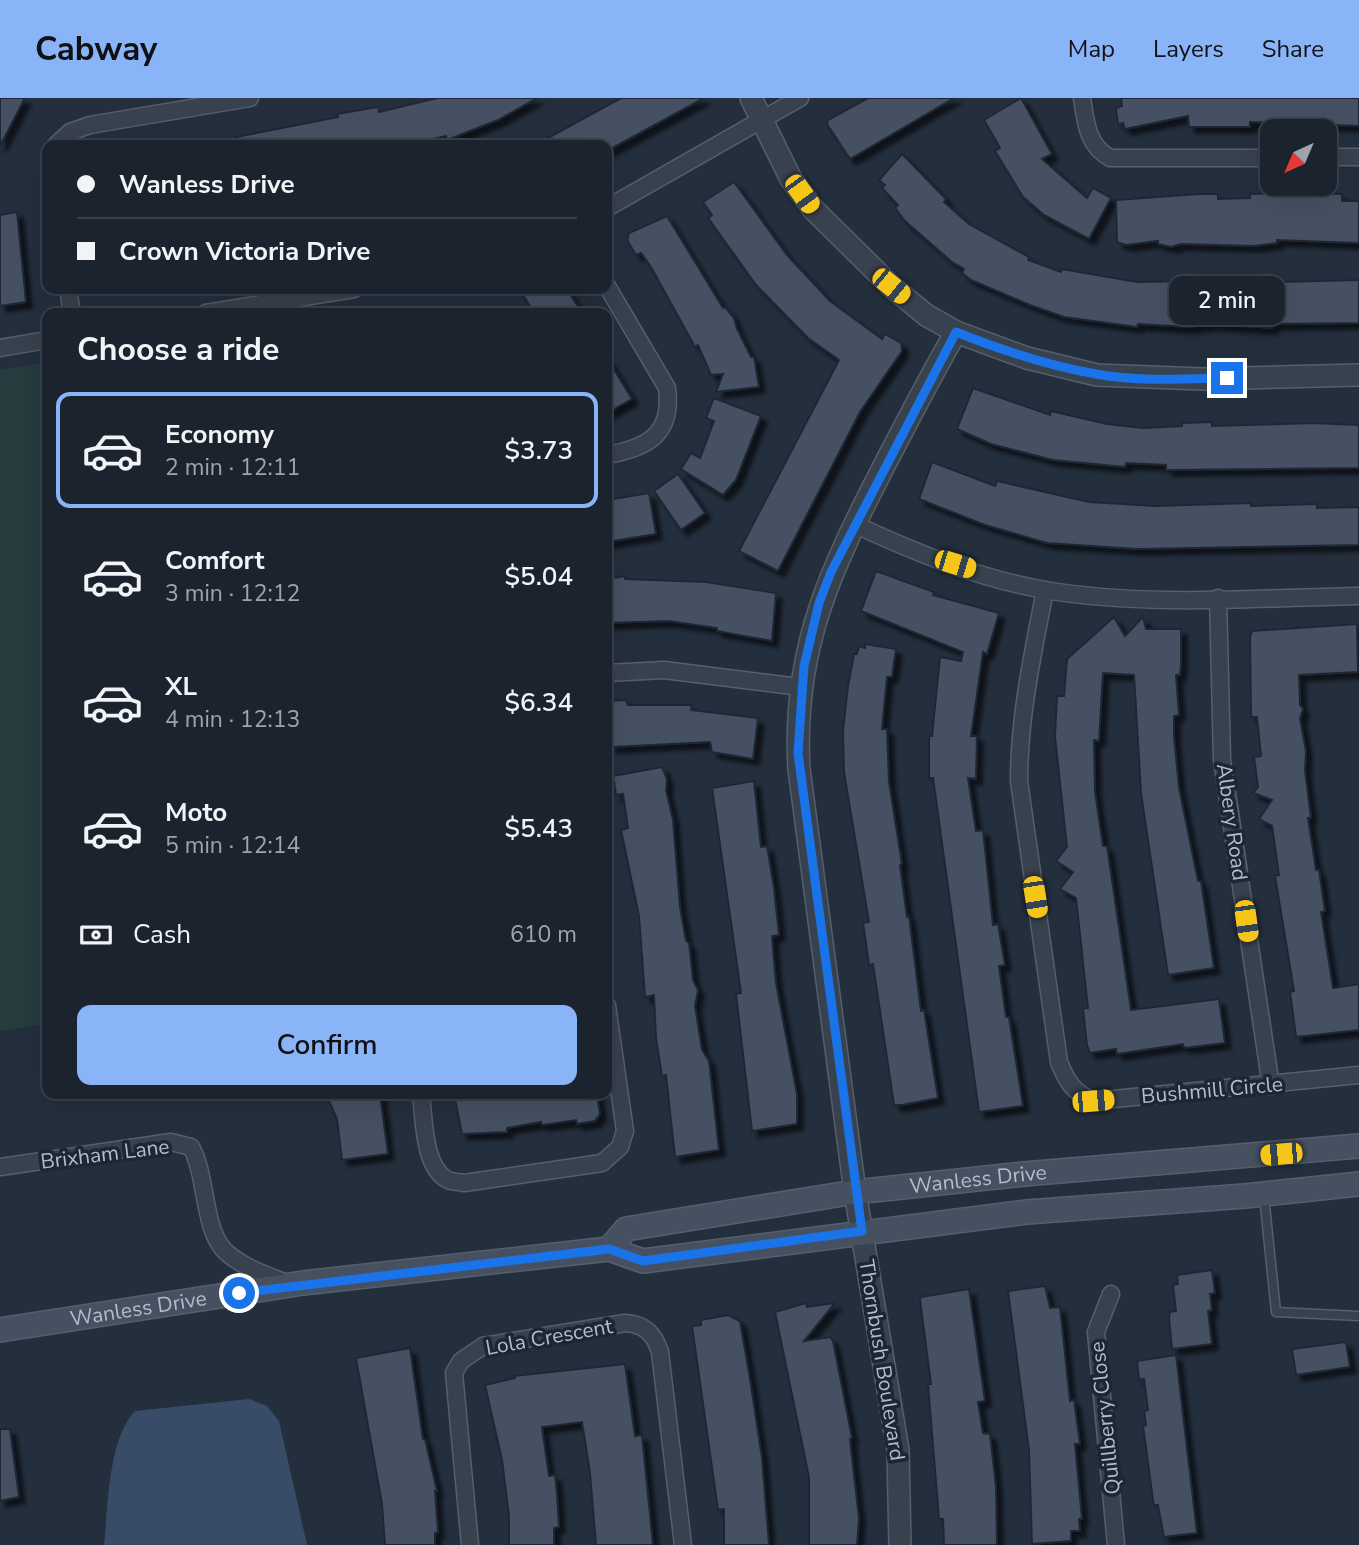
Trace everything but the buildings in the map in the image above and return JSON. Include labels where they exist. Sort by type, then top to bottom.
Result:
[{"type":"main road","name":"Wanless Drive","points":[[609,1249],[626,1228],[855,1192],[1024,1174],[1359,1146]]},
{"type":"main road","name":"Wanless Drive","points":[[0,1329],[292,1285],[609,1249],[643,1261],[1027,1212],[1359,1184]]},
{"type":"street","points":[[61,140],[70,132],[90,125],[250,98]]},
{"type":"street","points":[[751,98],[791,179],[834,233],[926,315],[956,332],[1027,358],[1097,374],[1178,379],[1359,375]]},
{"type":"street","points":[[612,205],[800,98]]},
{"type":"street","points":[[1082,98],[1091,141],[1099,151],[1110,158],[1260,158]]},
{"type":"street","points":[[1337,157],[1359,157]]},
{"type":"street","points":[[237,308],[323,294]]},
{"type":"street","points":[[612,294],[667,388],[668,402],[655,437],[642,448],[612,454]]},
{"type":"street","name":"Thornbush Boulevard","points":[[900,1545],[898,1450],[855,1192],[799,769],[800,687],[819,603],[855,524],[956,332]]},
{"type":"street","points":[[0,348],[42,341]]},
{"type":"street","points":[[855,524],[955,564],[1045,590],[1133,597],[1359,596]]},
{"type":"street","name":"Bushmill Circle","points":[[1045,590],[1025,697],[1019,748],[1019,781],[1059,1062],[1066,1081],[1075,1093],[1093,1101],[1271,1086],[1359,1075]]},
{"type":"street","name":"Albery Road","points":[[1219,598],[1222,760],[1271,1086]]},
{"type":"street","points":[[612,673],[664,670],[800,687]]},
{"type":"street","points":[[422,1099],[429,1152],[435,1169],[448,1180],[464,1183],[602,1163],[620,1147],[625,1131],[612,1040]]},
{"type":"street","name":"Brixham Lane","points":[[0,1167],[171,1142],[191,1147],[200,1164],[215,1237],[226,1253],[249,1268],[292,1285]]},
{"type":"street","name":"Quillberry Close","points":[[1111,1294],[1096,1332],[1116,1545]]},
{"type":"street","name":"Lola Crescent","points":[[470,1545],[454,1373],[461,1361],[484,1346],[625,1323],[644,1327],[652,1334],[660,1352],[683,1545]]},
{"type":"lane","points":[[1264,1194],[1276,1312],[1359,1316]]},
{"type":"green space","points":[[42,363],[42,1025],[0,1031],[0,370]]},
{"type":"water","points":[[249,1399],[267,1406],[279,1421],[307,1545],[104,1545],[114,1456],[126,1423],[135,1411]]},
{"type":"route","points":[[239,1293],[303,1283],[609,1249],[643,1261],[862,1231],[798,753],[800,687],[819,603],[831,572],[939,360],[956,332],[1027,358],[1097,374],[1141,378],[1227,378]]}]
